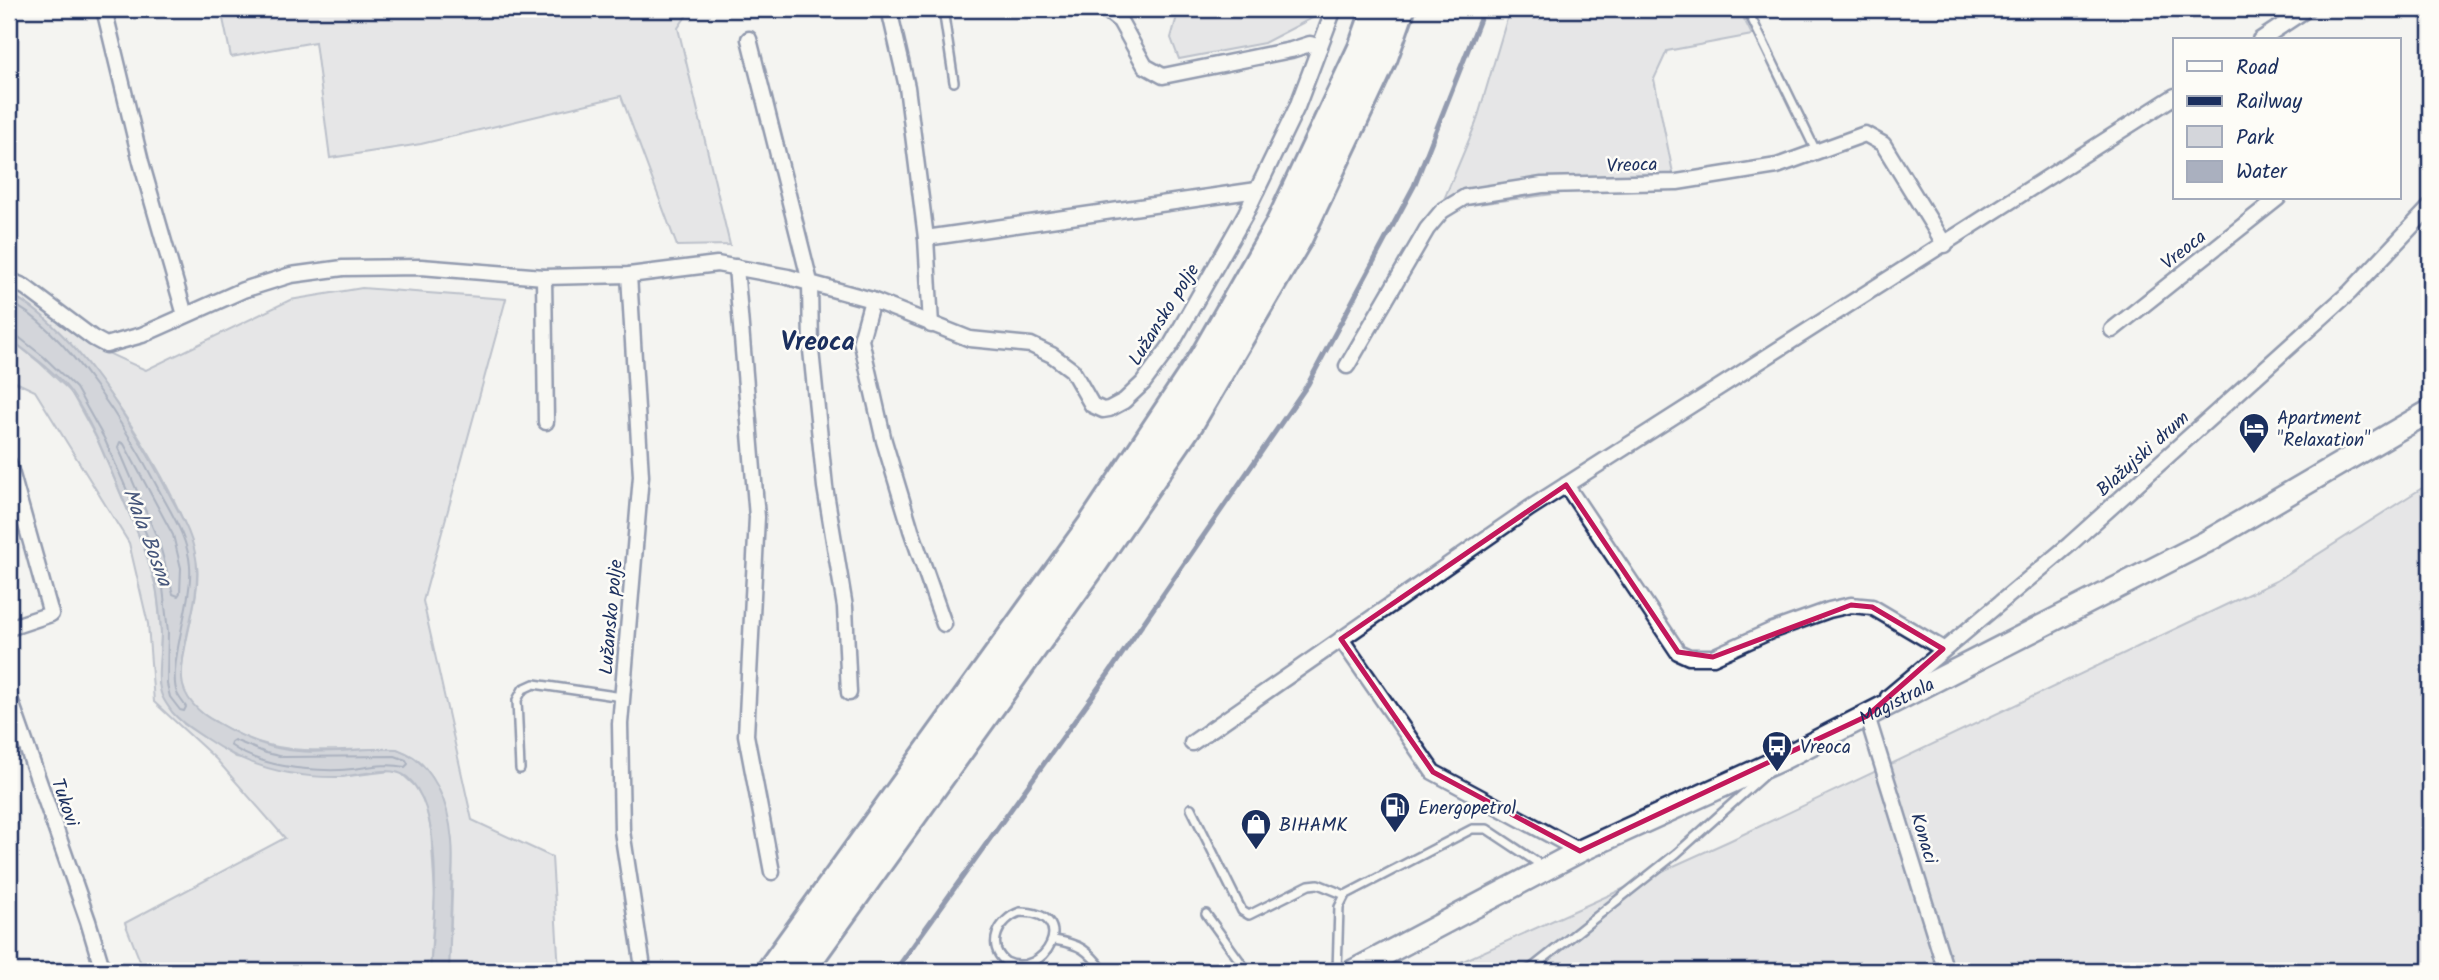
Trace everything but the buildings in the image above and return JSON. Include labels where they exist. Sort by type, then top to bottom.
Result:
[{"type":"highway","points":[[771,971],[1093,523],[1203,358],[1279,225],[1362,48],[1376,9]]},
{"type":"highway","points":[[802,971],[1089,570],[1190,423],[1298,239],[1384,57],[1401,9]]},
{"type":"main road","name":"Magistrala","points":[[1353,971],[1580,851],[1782,760],[2206,542],[2430,411]]},
{"type":"street","points":[[104,9],[141,162],[185,315]]},
{"type":"street","points":[[889,9],[907,87],[926,238],[931,325]]},
{"type":"street","points":[[1105,9],[1120,21],[1144,66],[1163,76],[1278,53],[1304,45],[1320,47]]},
{"type":"street","name":"Lužansko polje","points":[[9,281],[25,286],[106,345],[142,335],[243,290],[291,275],[343,268],[421,267],[544,277],[629,275],[716,264],[810,282],[872,300],[970,339],[1031,345],[1072,370],[1092,405],[1103,410],[1109,409],[1124,401],[1143,383],[1171,345],[1257,190],[1297,107],[1334,9]]},
{"type":"street","points":[[2278,35],[2307,9]]},
{"type":"street","points":[[749,39],[810,282],[811,350],[825,486],[845,607],[849,694]]},
{"type":"street","points":[[1192,743],[1566,485],[2173,97]]},
{"type":"street","name":"Vreoca","points":[[1347,366],[1427,229],[1442,211],[1465,197],[1542,185],[1677,182],[1777,166],[1865,134],[1883,144],[1945,245]]},
{"type":"street","points":[[926,238],[1257,190]]},
{"type":"street","name":"Vreoca","points":[[2112,330],[2275,200]]},
{"type":"street","name":"Blažujski drum","points":[[1867,716],[2069,545],[2350,292],[2430,207]]},
{"type":"street","points":[[736,267],[757,517],[746,734],[772,872]]},
{"type":"street","name":"Lužansko polje","points":[[629,275],[641,476],[620,724],[622,831],[642,961]]},
{"type":"street","points":[[544,277],[545,422]]},
{"type":"street","points":[[872,300],[861,340],[884,441],[944,624]]},
{"type":"street","points":[[9,464],[51,614],[9,628]]},
{"type":"street","points":[[1566,485],[1678,652],[1689,657],[1713,657],[1773,630],[1851,605],[1872,607],[1943,649]]},
{"type":"street","points":[[1341,639],[1433,772],[1580,851]]},
{"type":"street","name":"Tukovi","points":[[9,696],[103,971]]},
{"type":"street","name":"Konaci","points":[[1867,716],[1946,971]]},
{"type":"lane","points":[[943,9],[954,82]]},
{"type":"lane","points":[[1747,9],[1816,152]]},
{"type":"lane","points":[[520,769],[517,700],[523,689],[534,684],[622,697]]},
{"type":"lane","points":[[1528,971],[1677,853],[1782,760]]},
{"type":"lane","points":[[1191,808],[1242,911],[1249,915],[1309,884],[1318,884],[1345,895]]},
{"type":"lane","points":[[1338,971],[1339,907],[1345,895],[1472,829],[1487,829],[1547,869]]},
{"type":"lane","points":[[1020,912],[1037,914],[1046,921],[1054,940],[1044,959],[1022,968],[1006,962],[995,946],[999,928],[1020,912]]},
{"type":"lane","points":[[1206,914],[1247,971]]},
{"type":"lane","points":[[1054,940],[1075,943],[1092,955],[1104,971]]},
{"type":"highlighted area","points":[[1566,485],[1678,652],[1713,657],[1851,605],[1872,607],[1943,649],[1867,716],[1580,851],[1433,772],[1341,639]]},
{"type":"green space","points":[[221,9],[691,9],[678,28],[730,245],[677,246],[621,96],[421,144],[330,158],[315,42],[231,57]]},
{"type":"green space","points":[[1179,9],[1316,9],[1314,17],[1264,43],[1179,59],[1171,38]]},
{"type":"green space","points":[[1510,9],[1739,9],[1752,35],[1667,51],[1654,79],[1674,178],[1440,209],[1476,123]]},
{"type":"green space","points":[[9,286],[81,338],[146,370],[290,300],[362,288],[506,299],[423,601],[472,820],[552,857],[559,971],[449,971],[452,841],[437,789],[426,768],[418,760],[396,750],[306,750],[269,745],[232,731],[205,715],[188,699],[182,681],[182,666],[196,596],[197,566],[189,535],[173,498],[151,457],[95,375],[65,339],[36,311],[9,294]]},
{"type":"green space","points":[[9,338],[71,392],[98,441],[144,548],[157,590],[161,632],[159,684],[184,724],[236,757],[340,777],[391,771],[401,773],[415,786],[425,803],[431,829],[435,896],[430,971],[426,971],[427,963],[404,971],[144,971],[125,923],[285,838],[216,759],[154,702],[148,624],[129,543],[35,391],[9,379]]},
{"type":"green space","points":[[2430,483],[2430,971],[1441,971],[1729,841],[2276,581]]},
{"type":"water","name":"Mala Bosna","points":[[9,294],[33,308],[56,328],[100,380],[154,465],[186,527],[194,547],[197,582],[182,679],[185,693],[193,705],[204,715],[229,729],[269,746],[316,752],[397,749],[410,755],[430,774],[443,799],[452,841],[449,971],[430,971],[435,898],[432,840],[428,814],[419,793],[407,777],[392,771],[383,771],[322,777],[286,772],[252,763],[220,748],[183,723],[166,703],[159,679],[161,630],[157,593],[143,545],[100,445],[72,394],[51,371],[9,338]]},
{"type":"railway","points":[[895,971],[1109,673],[1308,384],[1414,186],[1484,9]]},
{"type":"place","name":"Apartment \"Relaxation\"","points":[[2254,455]]},
{"type":"place","name":"Vreoca","points":[[1777,773]]},
{"type":"place","name":"Energopetrol","points":[[1395,834]]},
{"type":"place","name":"BIHAMK","points":[[1256,851]]},
{"type":"district","name":"Vreoca","points":[[818,341]]}]
